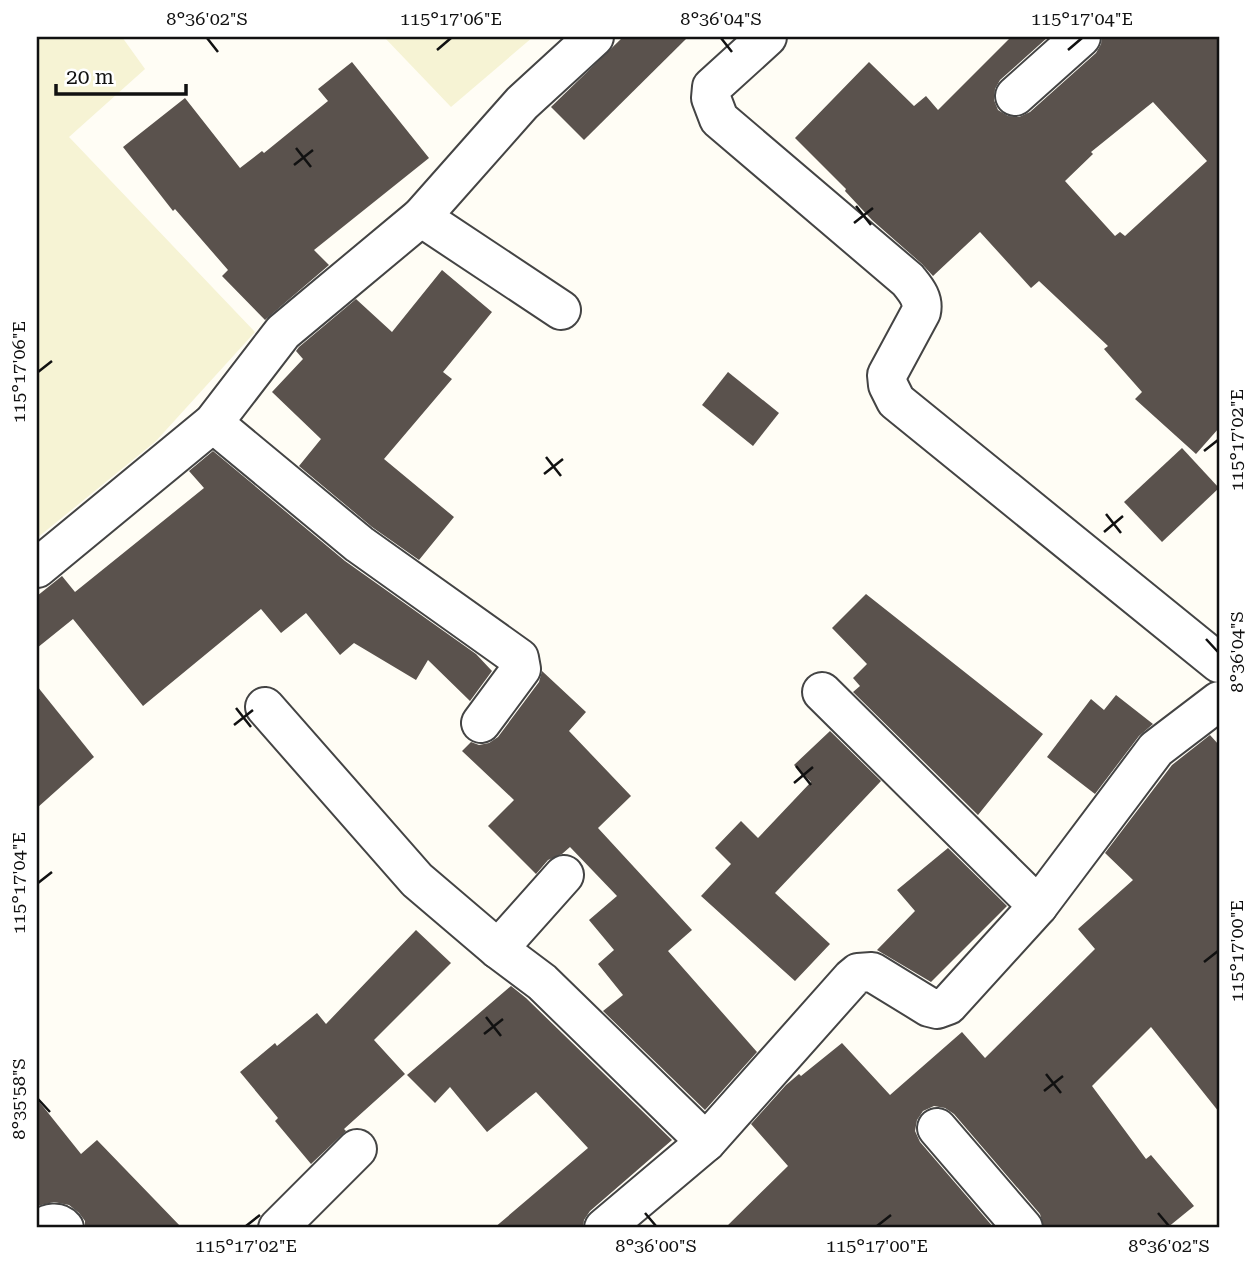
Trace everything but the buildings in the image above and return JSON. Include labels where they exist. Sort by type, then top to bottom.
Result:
[{"type":"street","points":[[37,568],[213,423],[282,332],[421,217],[522,103],[594,37]]},
{"type":"street","points":[[767,37],[712,87],[711,98],[719,119],[908,280],[916,290],[923,305],[921,312],[887,375],[888,385],[896,401],[1219,663]]},
{"type":"street","points":[[1015,96],[1081,37]]},
{"type":"street","points":[[421,217],[561,310]]},
{"type":"street","points":[[213,423],[359,544],[519,658],[521,669],[481,723]]},
{"type":"street","points":[[822,692],[1038,906]]},
{"type":"street","points":[[604,1228],[706,1142],[858,974],[872,972],[929,1007],[948,1005],[1038,906],[1156,749],[1219,701]]},
{"type":"street","points":[[265,707],[417,880],[498,949],[542,982],[706,1142]]},
{"type":"street","points":[[498,949],[564,875]]},
{"type":"street","points":[[937,1128],[1023,1228]]},
{"type":"street","points":[[278,1228],[357,1149]]},
{"type":"street","points":[[42,1228],[53,1223],[64,1228]]},
{"type":"shaded area","points":[[37,37],[122,37],[145,69],[69,137],[255,332],[156,441],[37,538]]},
{"type":"shaded area","points":[[384,37],[533,37],[451,107]]}]
